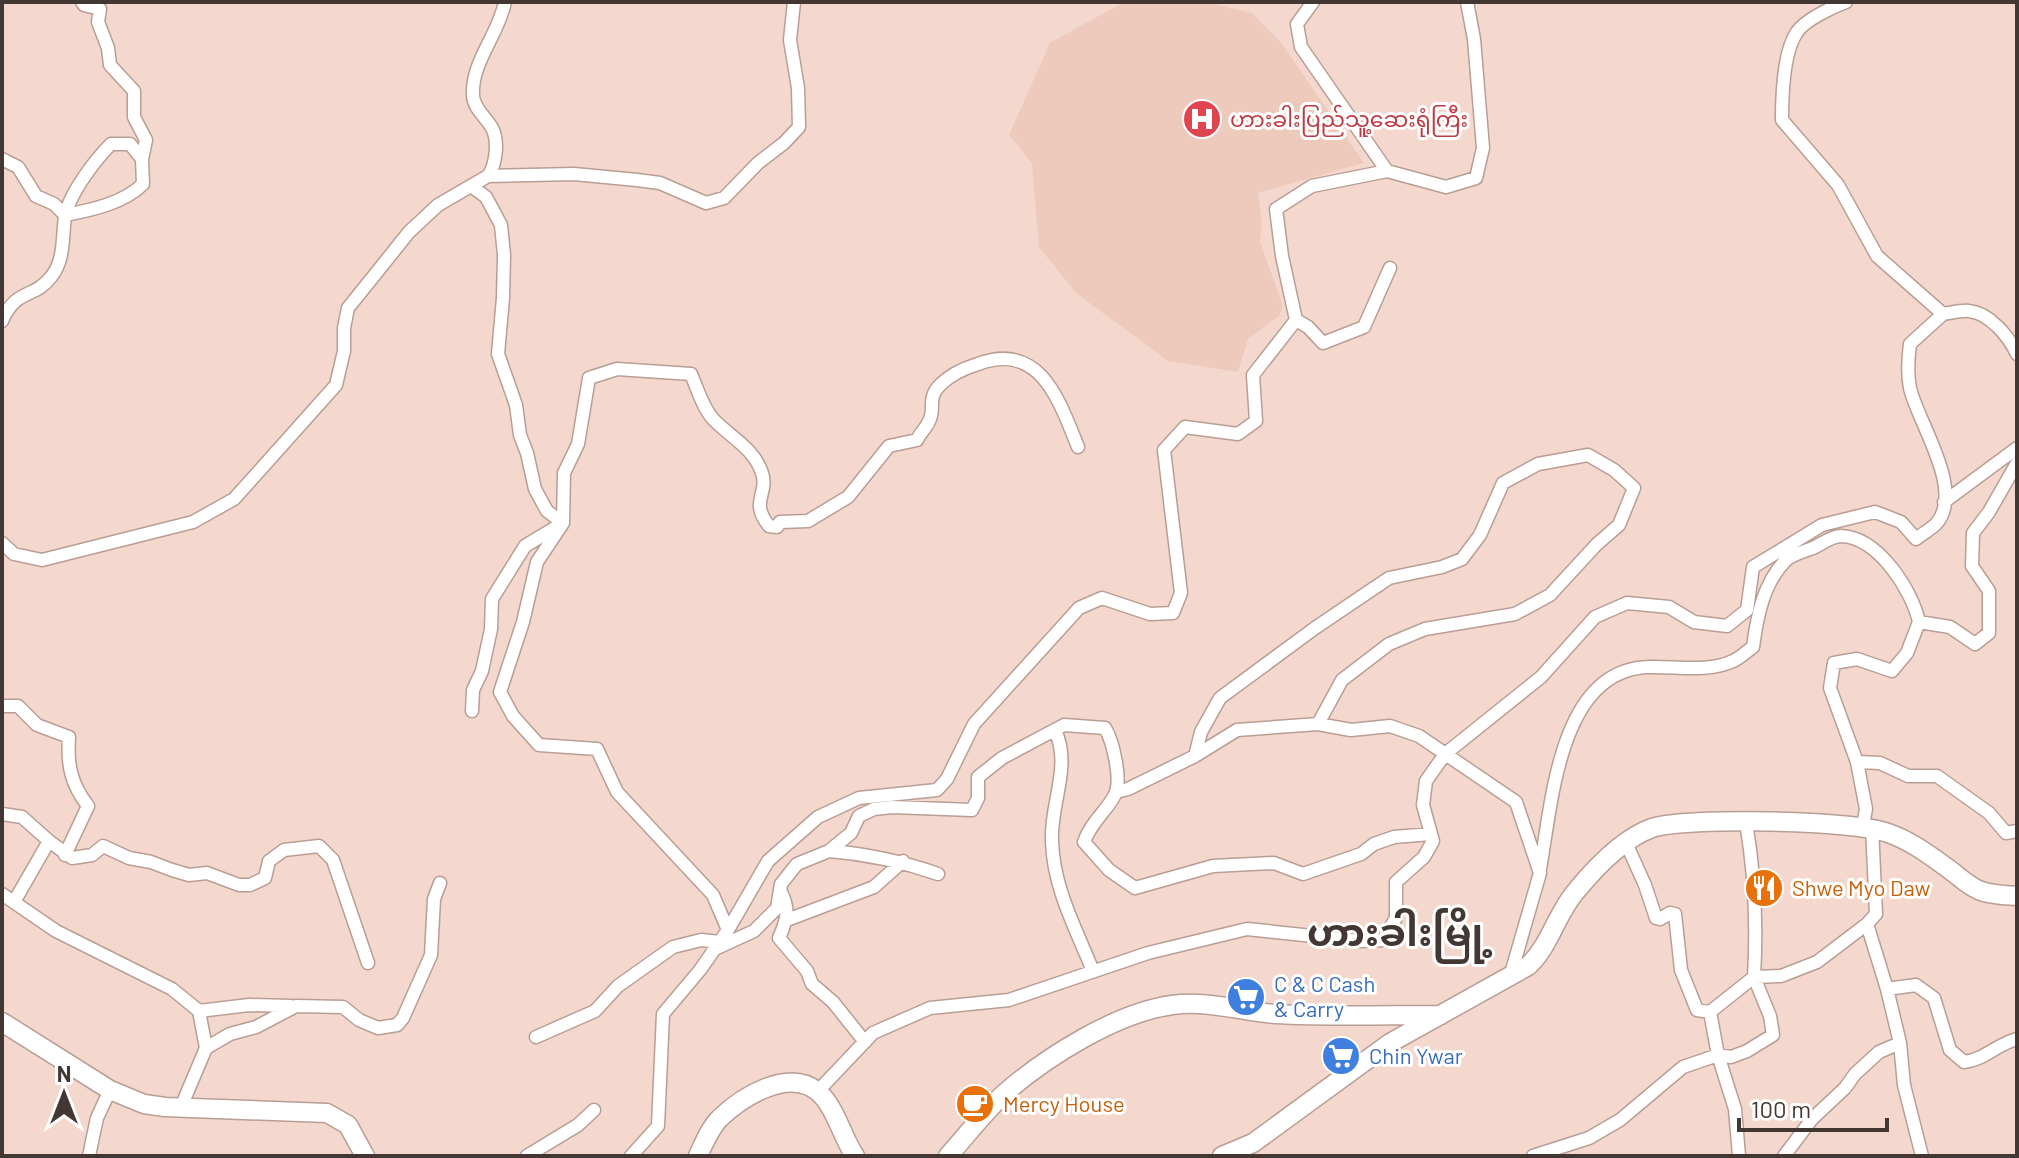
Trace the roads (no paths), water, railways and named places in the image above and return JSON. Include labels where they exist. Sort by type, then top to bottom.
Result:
[{"type":"highway","points":[[1222,1156],[1253,1143],[1390,1043],[1510,977],[1535,959],[1577,890],[1626,843],[1639,834],[1663,825],[1746,823],[1867,826],[1909,843],[1983,892],[2017,896]]},
{"type":"highway","points":[[953,1153],[971,1127],[1006,1092],[1048,1061],[1114,1023],[1156,1008],[1201,1003],[1278,1014],[1443,1015]]},
{"type":"highway","points":[[2,1022],[110,1090],[144,1104],[327,1113],[348,1125],[365,1156]]},
{"type":"highway","points":[[698,1156],[720,1118],[761,1090],[784,1083],[818,1091],[855,1156]]},
{"type":"street","points":[[65,215],[98,208],[132,195],[143,184],[142,159],[146,140],[134,117],[134,91],[110,65],[108,48],[98,22],[100,9],[82,2]]},
{"type":"street","points":[[2,543],[14,554],[42,560],[193,522],[234,499],[336,385],[344,351],[348,308],[409,232],[438,205],[488,176],[495,167],[494,131],[473,101],[473,74],[491,43],[505,2]]},
{"type":"street","points":[[488,176],[574,174],[660,183],[706,203],[724,198],[799,127],[798,88],[790,40],[794,2]]},
{"type":"street","points":[[1313,2],[1297,24],[1301,47],[1387,171]]},
{"type":"street","points":[[1390,268],[1364,327],[1323,343],[1308,327],[1296,320],[1282,256],[1276,209],[1312,186],[1387,171],[1446,187],[1476,178],[1483,148],[1474,39],[1467,2]]},
{"type":"street","points":[[1846,2],[1829,9],[1797,32],[1783,74],[1782,120],[1838,185],[1877,256],[1943,314]]},
{"type":"street","points":[[2,321],[16,299],[36,290],[53,276],[61,254],[65,215],[87,172],[111,144],[130,144],[142,159]]},
{"type":"street","points":[[2,159],[18,167],[36,196],[54,204],[65,215]]},
{"type":"street","points":[[471,186],[486,197],[501,225],[503,298],[498,354],[516,405],[520,435],[535,489],[547,511],[563,523]]},
{"type":"street","points":[[818,1091],[873,1033],[930,1008],[1009,1000],[1148,953],[1247,929],[1360,941],[1383,940],[1396,918],[1396,882],[1424,857],[1433,841],[1423,805],[1426,781],[1445,754],[1541,677],[1595,617],[1627,603],[1669,607],[1694,622],[1727,626],[1747,610],[1753,567],[1822,525],[1875,512],[1901,522],[1916,539],[1938,522],[1944,502],[1942,465],[1910,391],[1907,368],[1910,344],[1943,314],[1970,311],[1989,319],[2011,342],[2017,354]]},
{"type":"street","points":[[631,1156],[658,1126],[663,1014],[728,930],[768,861],[818,817],[859,798],[937,790],[947,779],[974,724],[1079,608],[1102,598],[1150,614],[1173,613],[1181,593],[1164,450],[1185,427],[1238,434],[1256,421],[1253,375],[1296,320]]},
{"type":"street","points":[[728,930],[713,895],[617,792],[597,749],[539,745],[513,716],[500,692],[523,622],[537,562],[563,523],[564,473],[578,444],[589,378],[617,369],[691,374],[710,416],[750,450],[762,473],[764,485],[760,509],[769,526],[777,527],[780,522],[808,521],[848,497],[889,446],[917,440],[931,418],[932,398],[939,386],[961,371],[997,357],[1023,361],[1040,373],[1069,424],[1078,447]]},
{"type":"street","points":[[1944,502],[2017,448]]},
{"type":"street","points":[[1195,756],[1201,732],[1220,698],[1273,658],[1389,578],[1442,567],[1462,559],[1480,535],[1503,483],[1538,464],[1588,455],[1614,470],[1634,488],[1619,525],[1550,595],[1515,614],[1425,629],[1389,644],[1342,680],[1318,724]]},
{"type":"street","points":[[1919,622],[1950,627],[1975,644],[1989,633],[1989,591],[1972,566],[1973,533],[2017,463]]},
{"type":"street","points":[[472,711],[473,690],[482,671],[491,629],[492,599],[525,546],[563,523]]},
{"type":"street","points":[[1510,977],[1540,873],[1564,745],[1580,709],[1616,672],[1634,667],[1693,669],[1711,666],[1733,661],[1753,647],[1758,610],[1786,560],[1839,536],[1863,542],[1883,557],[1915,602],[1919,622],[1907,653],[1892,671],[1857,659],[1834,663],[1830,688],[1857,762],[1866,809],[1876,914],[1817,962],[1781,976],[1754,977],[1710,1012],[1697,1010],[1681,970],[1675,914],[1672,912],[1656,918],[1626,843]]},
{"type":"street","points":[[2,706],[18,706],[37,725],[69,737],[67,761],[74,788],[88,806],[65,855]]},
{"type":"street","points":[[1116,792],[1195,756],[1237,730],[1318,724],[1351,730],[1390,726],[1419,736],[1516,802],[1540,873]]},
{"type":"street","points":[[536,1037],[595,1011],[618,986],[673,947],[701,940],[717,946],[754,931],[777,908],[781,884],[797,864],[829,851],[851,833],[859,816],[874,809],[892,807],[972,810],[978,798],[978,777],[1002,758],[1064,725],[1105,728],[1115,748],[1116,792],[1089,829],[1084,842],[1109,870],[1135,888],[1213,866],[1274,863],[1303,874],[1361,854],[1374,844],[1394,837],[1431,834]]},
{"type":"street","points":[[1055,730],[1063,762],[1052,830],[1054,860],[1059,891],[1093,971]]},
{"type":"street","points":[[1857,762],[1880,763],[1908,776],[1937,776],[1989,813],[2006,833],[2017,831]]},
{"type":"street","points":[[2,814],[22,817],[72,858],[92,855],[103,846],[129,858],[189,875],[207,873],[239,885],[250,885],[265,878],[269,861],[284,850],[319,846],[333,860],[368,963]]},
{"type":"street","points":[[1533,1156],[1589,1138],[1620,1120],[1683,1067],[1718,1055],[1731,1057],[1773,1035],[1770,1016],[1754,977],[1757,936],[1754,868],[1746,823]]},
{"type":"street","points":[[49,841],[8,898],[56,931],[172,989],[199,1011],[206,1048],[181,1107]]},
{"type":"street","points":[[829,851],[871,854],[903,861],[938,874]]},
{"type":"street","points":[[787,920],[874,887],[903,861]]},
{"type":"street","points":[[199,1011],[226,1006],[343,1007],[359,1020],[378,1028],[397,1025],[431,955],[434,899],[440,883]]},
{"type":"street","points":[[780,891],[788,906],[787,920],[779,938],[795,955],[812,984],[833,1002],[865,1042]]},
{"type":"street","points":[[1867,924],[1900,1043],[1904,1085],[1922,1156]]},
{"type":"street","points":[[1887,989],[1916,985],[1934,998],[1950,1050],[1964,1062],[1977,1061],[1997,1045],[2017,1039]]},
{"type":"street","points":[[206,1048],[230,1034],[256,1027],[296,1006]]},
{"type":"street","points":[[1710,1012],[1718,1055],[1735,1109],[1739,1156]]},
{"type":"street","points":[[1784,1156],[1812,1119],[1845,1088],[1855,1074],[1879,1052],[1900,1043]]},
{"type":"street","points":[[89,1156],[97,1118],[110,1090]]},
{"type":"street","points":[[527,1156],[578,1125],[594,1110]]},
{"type":"street","points":[[95,1129],[101,1156]]},
{"type":"place","name":"ဟားခါးပြည်သူ့ဆေးရုံကြီး","points":[[1202,119]]},
{"type":"place","name":"Shwe Myo Daw","points":[[1764,888]]},
{"type":"place","name":"C & C Cash & Carry","points":[[1246,997]]},
{"type":"place","name":"Chin Ywar","points":[[1341,1056]]},
{"type":"place","name":"Mercy House","points":[[975,1104]]},
{"type":"district","name":"ဟားခါးမြို့","points":[[1400,933]]}]
